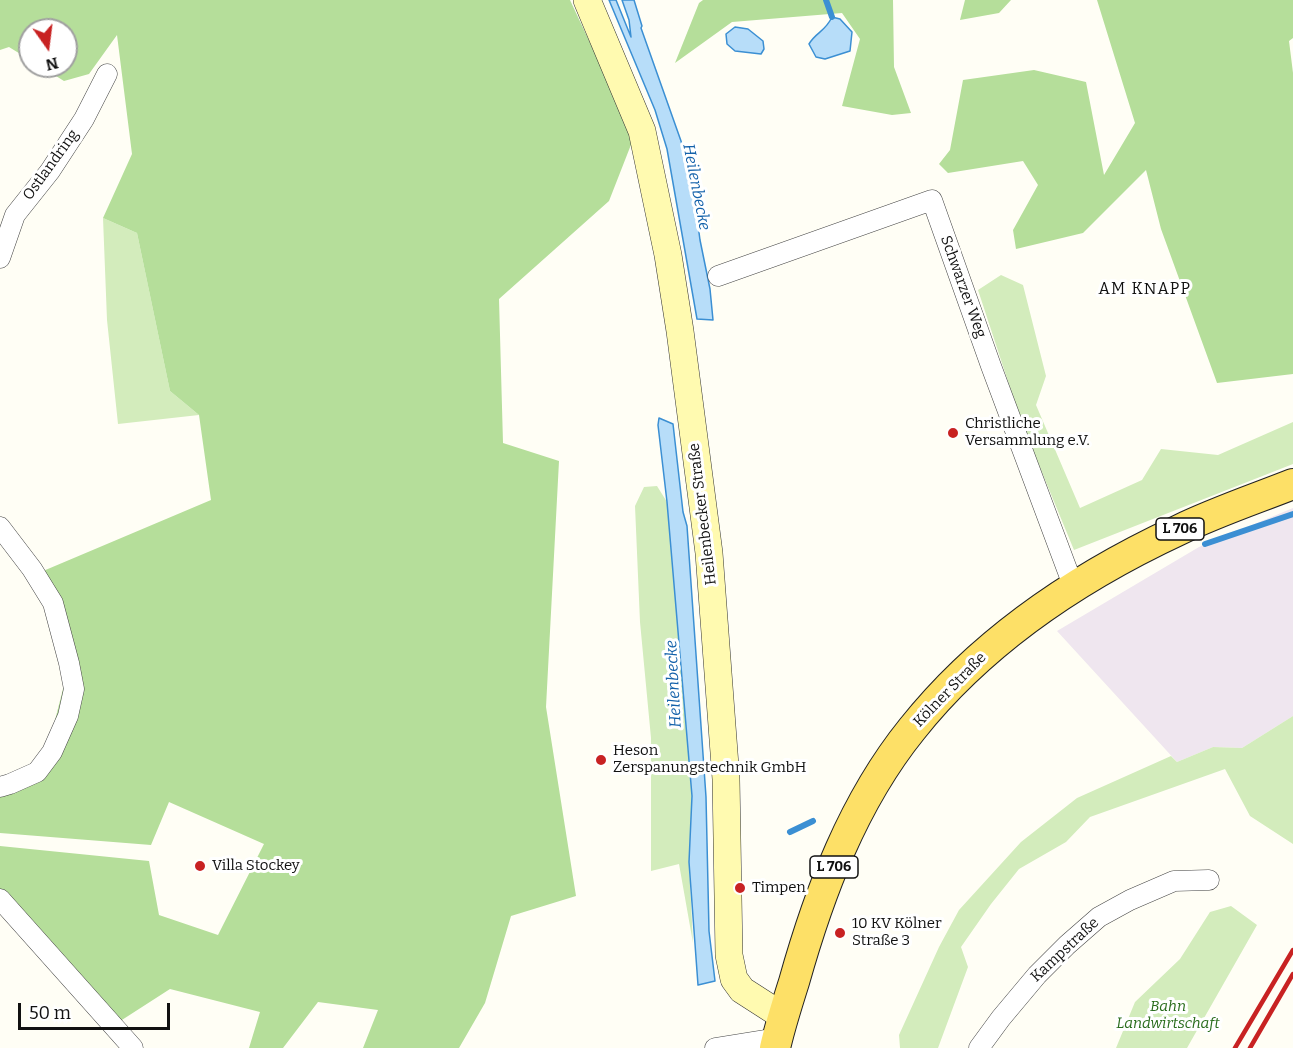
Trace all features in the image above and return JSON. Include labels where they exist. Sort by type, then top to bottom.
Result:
[{"type":"main road","name":"Heilenbecker Straße","points":[[587,0],[642,131],[666,243],[680,331],[711,575],[726,779],[729,955],[734,979],[779,1034]]},
{"type":"main road","name":"Kölner Straße","points":[[779,1034],[819,900],[868,795],[911,729],[941,695],[1032,614],[1111,564],[1181,529],[1293,484]]},
{"type":"street","name":"Ostlandring","points":[[0,258],[15,214],[50,171],[84,119],[107,74]]},
{"type":"street","name":"Schwarzer Weg","points":[[718,276],[932,200],[1074,588]]},
{"type":"street","points":[[0,527],[32,569],[53,603],[74,688],[68,716],[52,752],[37,772],[0,787]]},
{"type":"street","name":"Kampstraße","points":[[979,1048],[1001,1017],[1037,975],[1099,917],[1130,900],[1174,881],[1209,880]]},
{"type":"street","points":[[0,899],[133,1048]]},
{"type":"street","points":[[715,1048],[779,1034]]},
{"type":"shaded area","points":[[1293,508],[1293,716],[1242,748],[1213,747],[1177,762],[1057,631],[1199,547]]},
{"type":"green space","points":[[0,0],[570,0],[634,137],[609,201],[499,299],[503,443],[559,461],[546,707],[576,896],[511,916],[485,1003],[459,1048],[363,1048],[378,1010],[318,1002],[283,1048],[249,1048],[260,1012],[170,989],[111,1027],[0,901],[0,846],[149,861],[159,915],[218,935],[264,844],[169,802],[151,845],[0,833],[0,779],[32,770],[51,736],[64,685],[60,634],[36,574],[211,500],[199,415],[170,391],[137,233],[103,218],[132,154],[117,35],[89,74],[78,77],[78,18],[18,18],[18,53],[9,47],[0,50]]},
{"type":"green space","points":[[703,0],[893,0],[894,67],[911,113],[892,115],[842,106],[860,39],[842,13],[732,22],[675,63],[699,3]]},
{"type":"green space","points":[[965,0],[1011,0],[999,13],[960,20]]},
{"type":"green space","points":[[1097,0],[1293,0],[1293,38],[1289,41],[1293,73],[1293,374],[1217,383],[1161,229],[1146,170],[1083,233],[1016,249],[1013,230],[1038,185],[1023,161],[948,173],[939,164],[950,150],[963,80],[1034,70],[1086,82],[1104,175],[1135,123]]},
{"type":"green space","points":[[59,78],[75,78],[64,81]]},
{"type":"green space","points":[[103,218],[137,233],[170,391],[199,415],[118,424],[107,320]]},
{"type":"green space","points":[[1001,275],[1023,285],[1046,376],[1036,405],[1080,508],[1142,480],[1161,449],[1218,455],[1293,422],[1293,464],[1074,550],[1022,424],[978,290]]},
{"type":"green space","points":[[657,486],[667,502],[692,796],[689,862],[693,943],[679,864],[651,871],[651,738],[640,622],[635,506],[644,487]]},
{"type":"green space","points":[[1293,716],[1293,844],[1250,816],[1225,769],[1090,817],[1066,842],[1019,869],[961,947],[968,967],[938,1048],[900,1048],[899,1035],[939,947],[959,910],[1021,842],[1077,798],[1171,756],[1177,762],[1213,747],[1242,748]]},
{"type":"green space","name":"Bahn Landwirtschaft","points":[[1231,906],[1257,925],[1187,1048],[1116,1048],[1135,1002],[1180,959],[1210,912]]},
{"type":"water","points":[[609,0],[616,0],[631,37],[629,20],[622,0],[634,0],[641,28],[681,141],[692,180],[713,320],[697,319],[667,149],[655,110]]},
{"type":"water","points":[[832,17],[840,19],[852,32],[850,51],[825,59],[816,57],[809,44]]},
{"type":"water","points":[[735,27],[748,29],[763,41],[764,49],[761,54],[735,51],[727,44],[726,34]]},
{"type":"water","points":[[659,418],[673,424],[683,512],[687,526],[706,797],[709,931],[715,981],[698,985],[689,862],[692,796]]},
{"type":"waterway","points":[[826,0],[832,17]]},
{"type":"waterway","points":[[1205,544],[1293,514]]},
{"type":"waterway","points":[[790,832],[813,821]]},
{"type":"railway","points":[[1235,1048],[1293,950]]},
{"type":"railway","points":[[1250,1048],[1293,974]]},
{"type":"place","name":"Christliche Versammlung e.V.","points":[[953,433]]},
{"type":"place","name":"Heson Zerspanungstechnik GmbH","points":[[601,760]]},
{"type":"place","name":"Villa Stockey","points":[[200,866]]},
{"type":"place","name":"Timpen","points":[[740,888]]},
{"type":"place","name":"10 KV Kölner Straße 3","points":[[840,933]]},
{"type":"district","name":"AM KNAPP","points":[[1145,290]]},
{"type":"water label","name":"Heilenbecke","points":[[696,187]]},
{"type":"water label","name":"Heilenbecke","points":[[674,684]]}]
